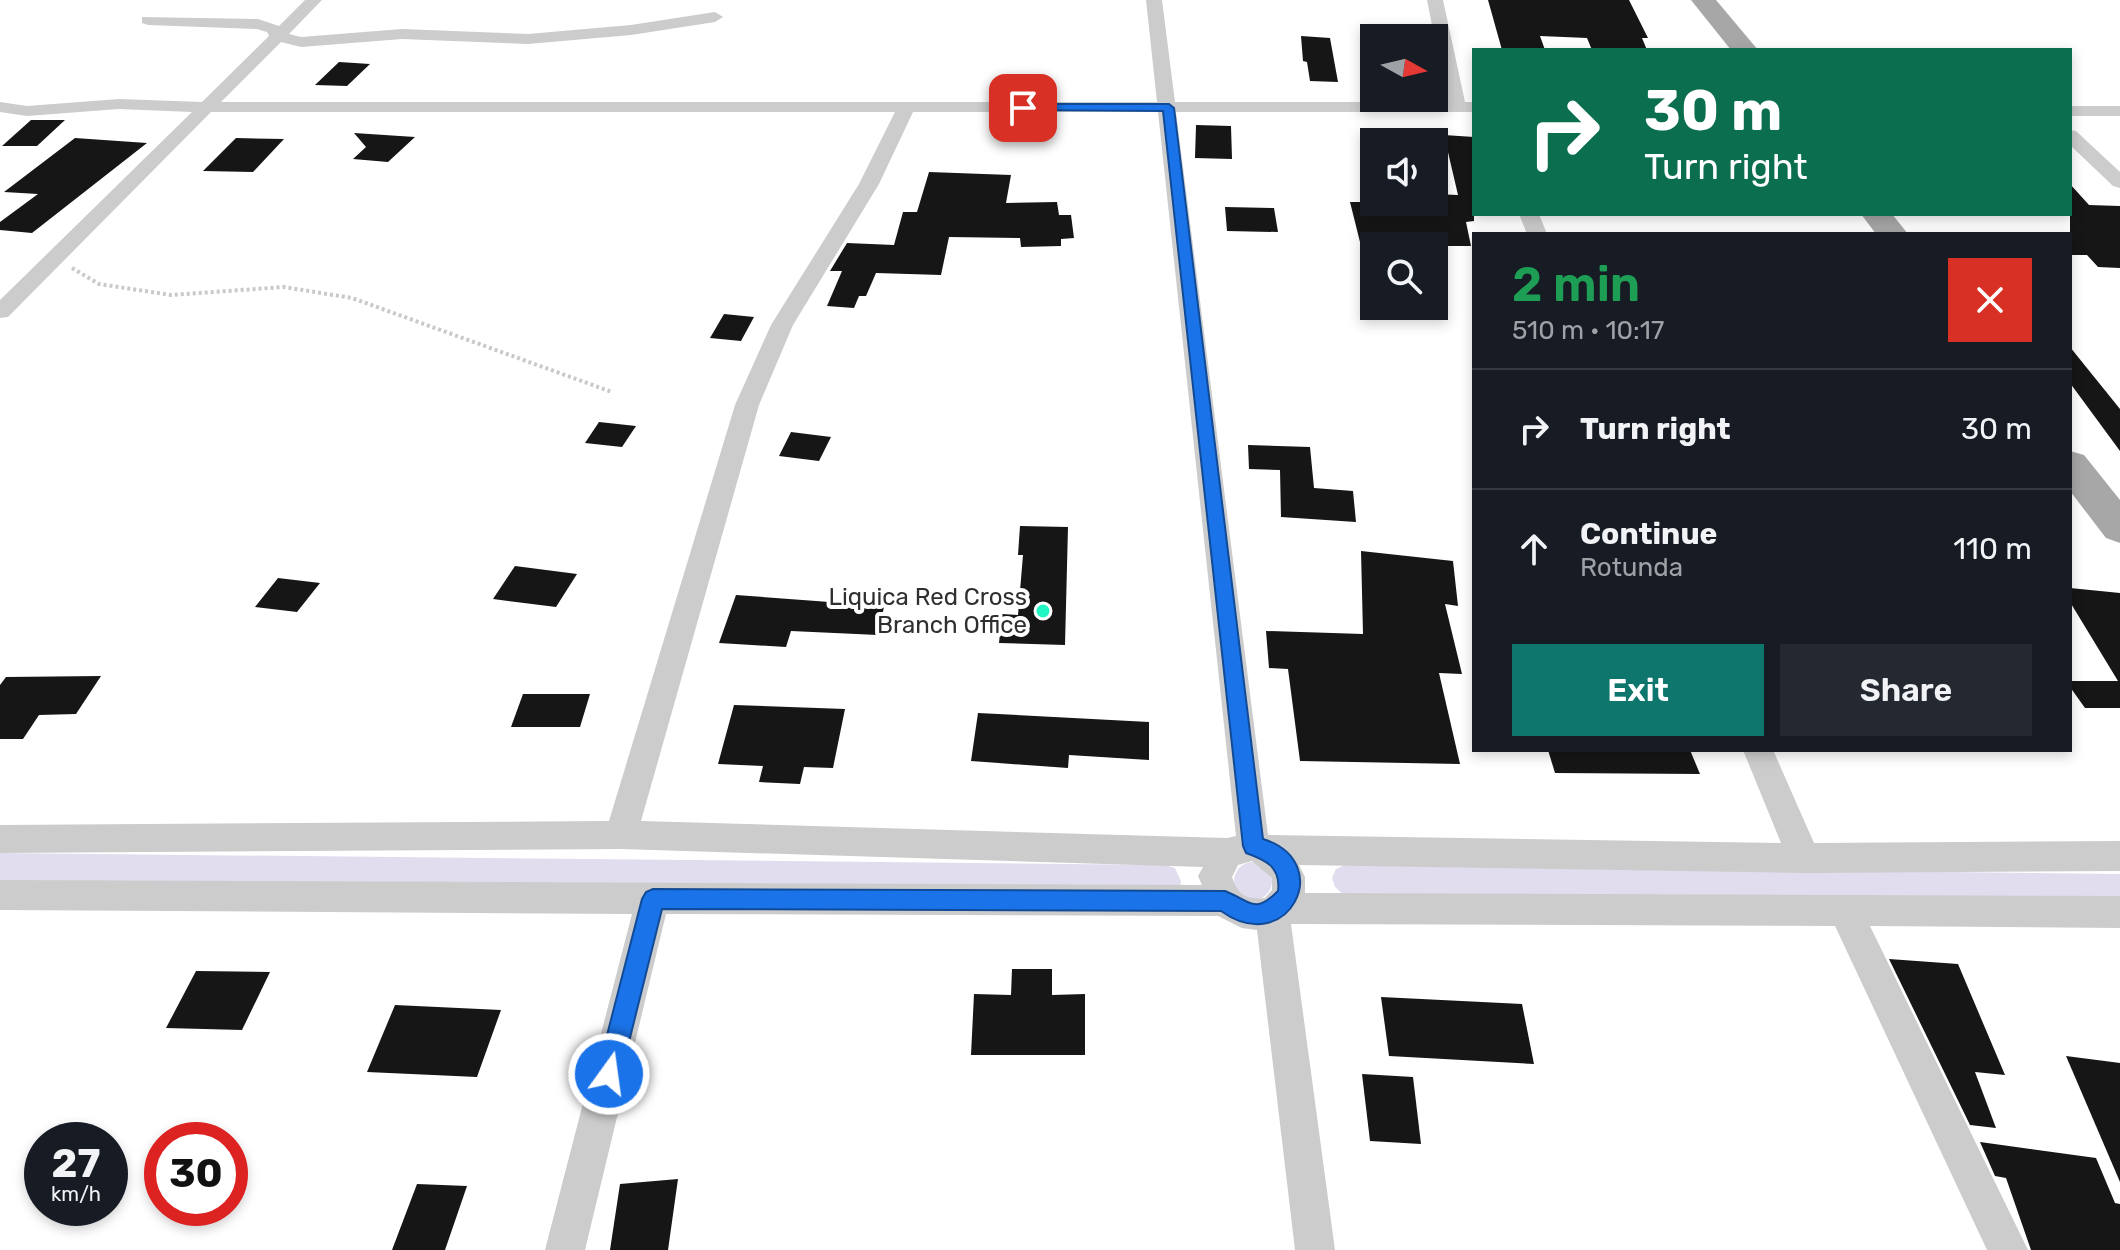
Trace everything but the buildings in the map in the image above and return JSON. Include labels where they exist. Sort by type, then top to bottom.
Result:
[{"type":"main road","points":[[1703,0],[1743,48]]},
{"type":"main road","points":[[1878,216],[1890,232]]},
{"type":"main road","points":[[2072,467],[2120,528]]},
{"type":"street","points":[[0,312],[314,0]]},
{"type":"street","points":[[1154,0],[1169,108],[1249,850]]},
{"type":"street","points":[[0,107],[27,111],[119,104],[206,107],[1466,107],[1435,0]]},
{"type":"street","points":[[277,36],[301,42],[402,34],[528,39],[631,30],[715,17]]},
{"type":"street","points":[[148,20],[258,24],[274,29],[277,36]]},
{"type":"street","points":[[621,835],[747,405],[782,325],[869,184],[906,108]]},
{"type":"street","points":[[2072,111],[2120,111]]},
{"type":"street","points":[[2072,137],[2120,182]]},
{"type":"street","points":[[1759,752],[1804,858]]},
{"type":"street","points":[[2,842],[621,835],[1249,850],[1804,858],[2120,856]]},
{"type":"street","points":[[1249,850],[1215,876],[1225,901],[1239,911],[1255,915],[1275,910],[2120,912]]},
{"type":"street","points":[[1249,850],[1282,862],[1290,878],[1289,895],[1275,910],[1315,1250]]},
{"type":"street","points":[[0,895],[1225,901]]},
{"type":"street","points":[[565,1250],[653,899]]},
{"type":"street","points":[[1846,913],[2008,1250]]},
{"type":"path","points":[[54,258],[99,284],[171,295],[284,287],[352,298],[612,392]]},
{"type":"shaded area","points":[[0,853],[1165,865],[1175,868],[1181,881],[1180,886],[0,888]]},
{"type":"shaded area","points":[[1253,862],[1266,868],[1272,881],[1266,894],[1253,900],[1240,894],[1234,881],[1240,868]]},
{"type":"shaded area","points":[[1345,865],[2120,874],[2120,903],[1344,895],[1335,887],[1332,878],[1336,869]]},
{"type":"place","name":"Liquica Red Cross Branch Office","points":[[1043,611]]},
{"type":"route","points":[[609,1074],[653,899],[1225,901],[1239,911],[1255,915],[1279,908],[1289,895],[1290,878],[1282,862],[1267,850],[1253,846],[1169,108],[1023,108]]}]
